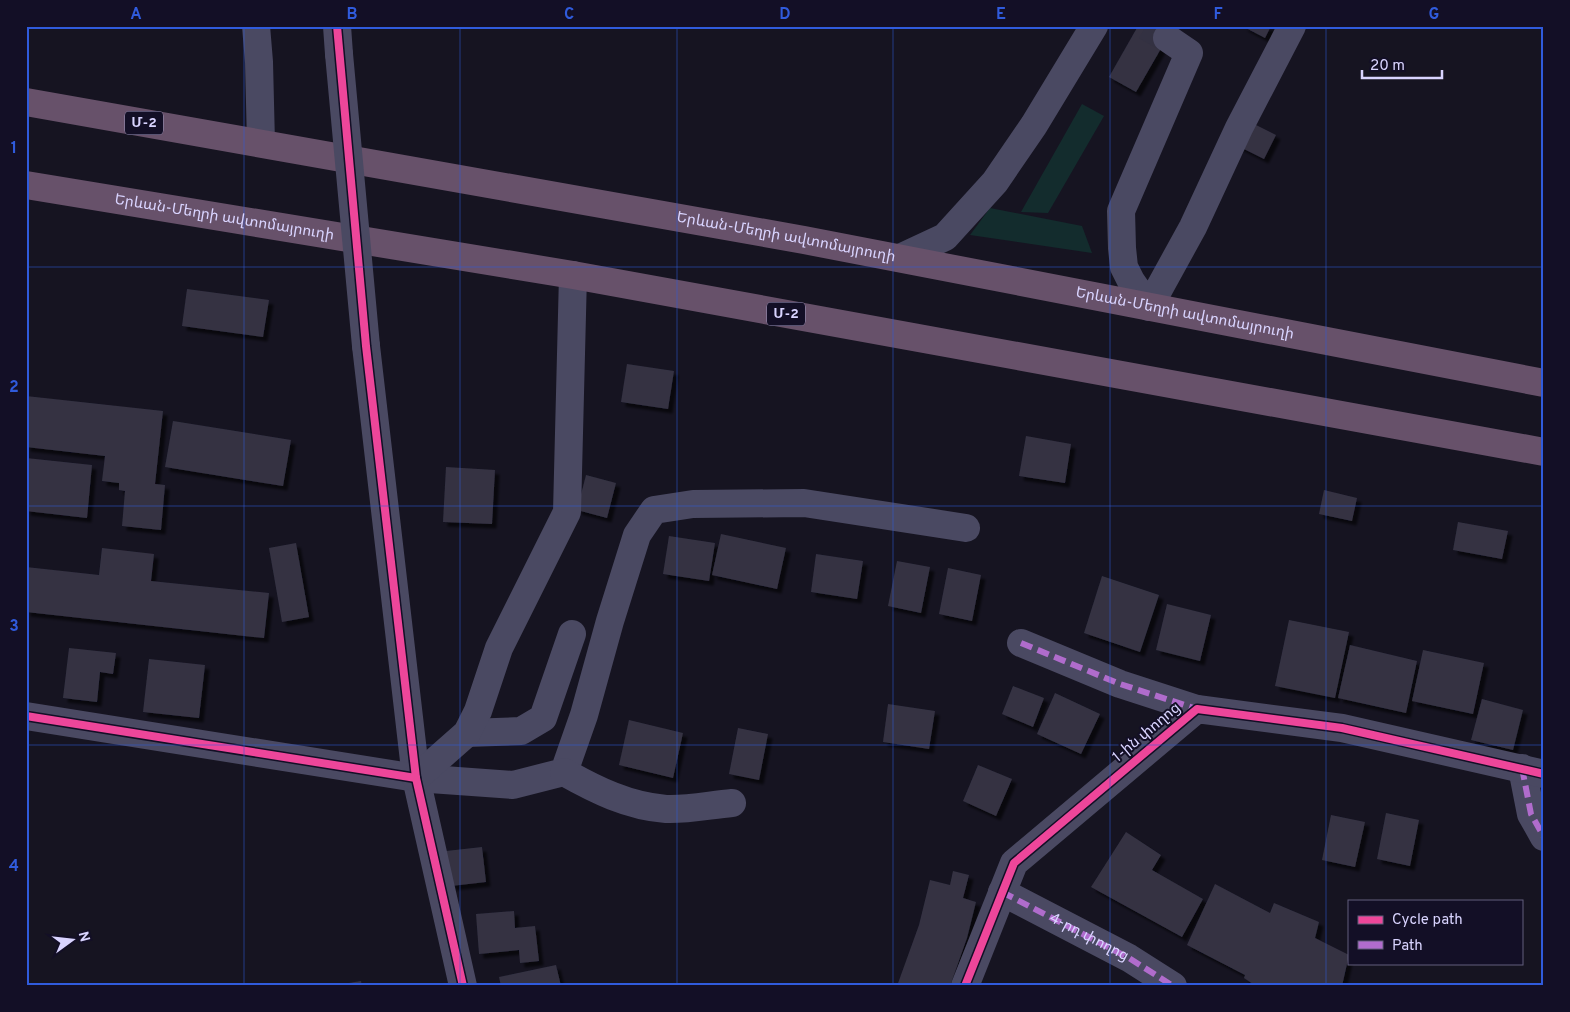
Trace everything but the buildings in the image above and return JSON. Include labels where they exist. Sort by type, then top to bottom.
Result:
[{"type":"highway","name":"Երևան-Մեղրի ավտոմայրուղի","points":[[26,102],[900,258],[1544,384]]},
{"type":"highway","name":"Երևան-Մեղրի ավտոմայրուղի","points":[[26,184],[573,275],[1544,452]]},
{"type":"street","points":[[256,26],[261,143]]},
{"type":"street","points":[[337,26],[366,346],[416,778],[463,986]]},
{"type":"street","points":[[900,258],[945,237],[995,182],[1034,125],[1094,26]]},
{"type":"street","points":[[1167,38],[1189,52],[1121,211],[1124,267],[1131,282],[1150,307],[1193,228],[1239,128],[1292,26]]},
{"type":"street","points":[[416,778],[467,733],[478,711],[499,648],[567,512],[573,275]]},
{"type":"street","points":[[564,772],[584,715],[637,535],[654,510],[693,504],[804,503],[966,528]]},
{"type":"street","points":[[467,733],[521,730],[543,718],[572,634]]},
{"type":"street","points":[[1021,643],[1120,684],[1198,709]]},
{"type":"street","name":"1-ին փողոց","points":[[965,986],[1014,863],[1198,709],[1342,728],[1533,771]]},
{"type":"street","points":[[26,716],[416,778],[513,785],[564,772],[594,789],[634,804],[667,809],[732,803]]},
{"type":"street","points":[[1533,771],[1531,814],[1544,837]]},
{"type":"street","name":"4-րդ փողոց","points":[[1002,892],[1122,954],[1173,986]]},
{"type":"green space","points":[[1082,104],[1104,116],[1048,213],[1021,212]]},
{"type":"green space","points":[[990,208],[1082,226],[1092,253],[970,235]]},
{"type":"tunnel","points":[[1146,26],[1167,38]]},
{"type":"marked path","points":[[1021,643],[1120,684],[1197,709]]},
{"type":"marked path","points":[[1522,768],[1531,814],[1544,837]]},
{"type":"marked path","points":[[1002,892],[1129,958],[1173,986]]},
{"type":"cycle path","points":[[337,26],[366,346],[416,778],[463,986]]},
{"type":"cycle path","points":[[965,986],[1014,863],[1197,709],[1342,728],[1544,774]]},
{"type":"cycle path","points":[[26,716],[416,778]]}]
